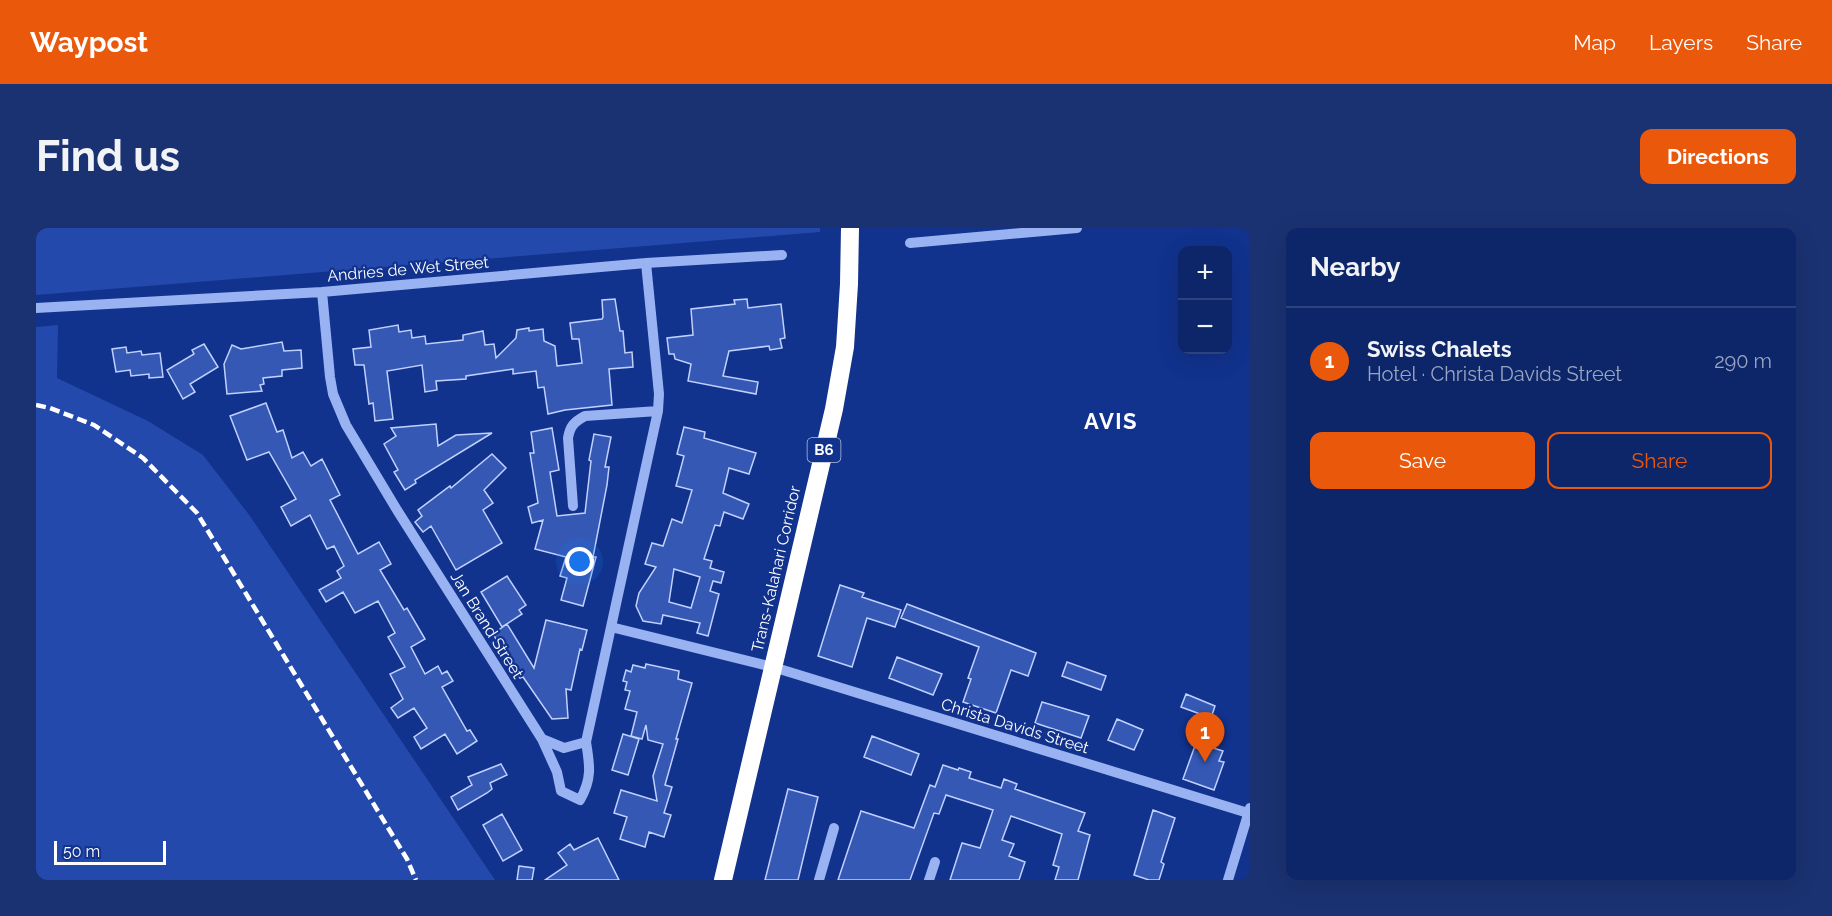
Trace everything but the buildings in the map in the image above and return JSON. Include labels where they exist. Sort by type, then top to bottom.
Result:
[{"type":"highway","name":"Trans-Kalahari Corridor","points":[[723,880],[831,420],[845,347],[850,228]]},
{"type":"street","points":[[910,243],[1077,228]]},
{"type":"street","name":"Andries de Wet Street","points":[[36,308],[322,292],[646,263],[782,255]]},
{"type":"street","name":"Jan Brand Street","points":[[322,292],[333,394],[346,425],[542,739],[557,772],[561,791],[580,800],[589,784],[590,764],[586,742],[658,411],[659,394],[646,263]]},
{"type":"street","points":[[573,506],[568,438],[569,430],[575,422],[585,416],[658,411]]},
{"type":"street","points":[[611,627],[773,667]]},
{"type":"street","name":"Christa Davids Street","points":[[773,667],[1249,811]]},
{"type":"street","points":[[542,739],[564,748],[586,742]]},
{"type":"street","points":[[1228,880],[1249,811]]},
{"type":"street","points":[[819,880],[834,828]]},
{"type":"street","points":[[929,880],[934,862]]},
{"type":"shaded area","points":[[36,228],[820,228],[820,232],[36,295]]},
{"type":"shaded area","points":[[58,325],[57,378],[148,421],[203,455],[250,516],[495,880],[36,880],[36,327]]},
{"type":"railway","points":[[36,405],[94,425],[143,458],[197,513],[407,859],[416,880]]},
{"type":"place","name":"Swiss Chalets","points":[[1205,762]]},
{"type":"district","name":"AVIS","points":[[1111,421]]}]
